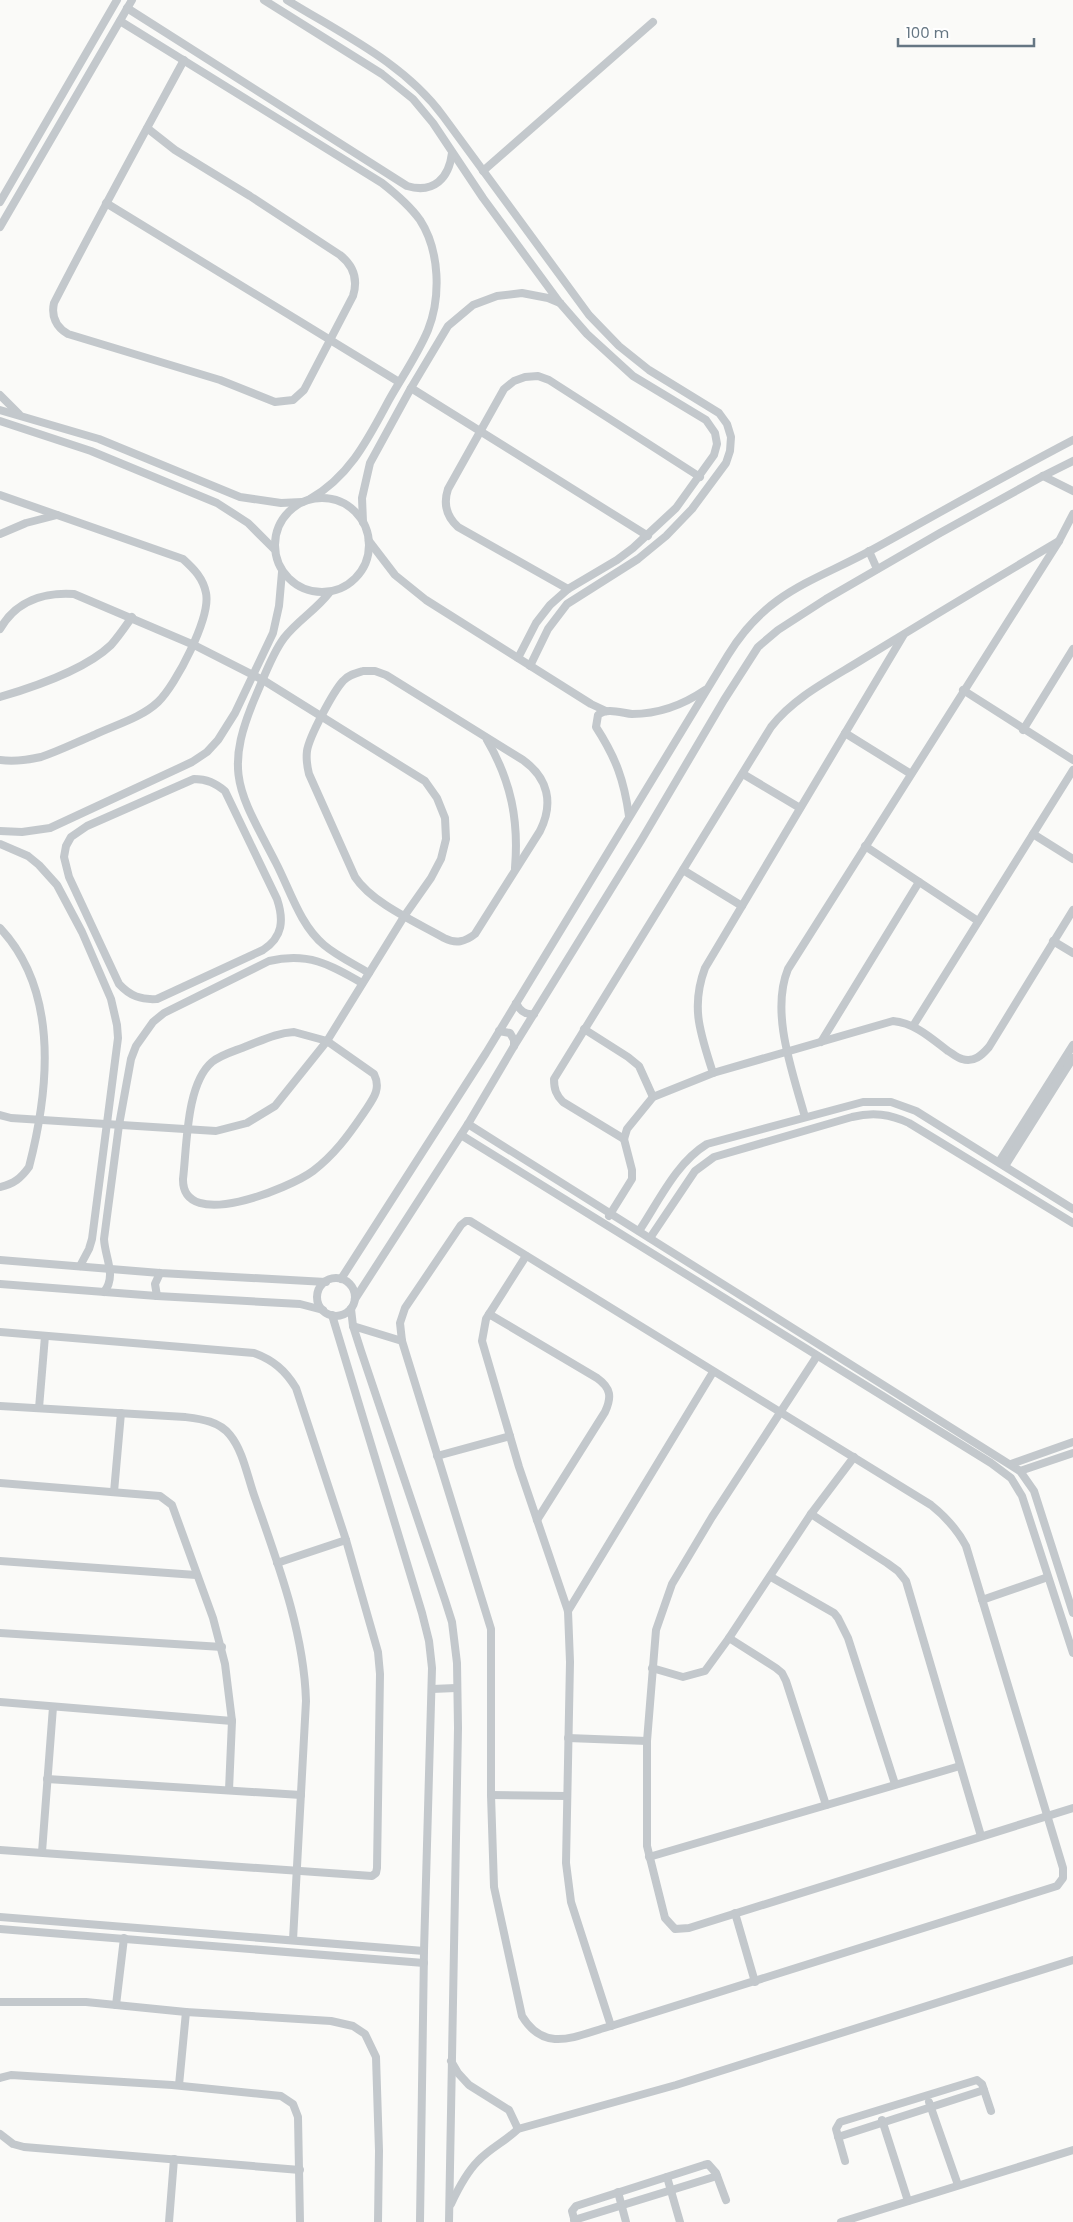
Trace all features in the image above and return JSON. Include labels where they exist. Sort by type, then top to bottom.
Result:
[{"type":"street","points":[[0,202],[117,0]]},
{"type":"street","points":[[0,226],[132,0]]},
{"type":"street","points":[[264,0],[402,88],[423,111],[560,303],[587,334],[618,364],[650,387],[710,424],[716,438],[716,450],[700,477],[676,508],[648,536],[617,560],[568,589],[542,613],[518,658]]},
{"type":"street","points":[[287,0],[386,61],[408,77],[435,105],[577,300],[604,331],[648,370],[719,413],[727,424],[731,437],[726,463],[692,510],[638,560],[567,604],[551,624],[530,666]]},
{"type":"street","points":[[128,8],[407,186],[420,188],[438,183],[450,167],[452,154]]},
{"type":"street","points":[[120,21],[382,183],[402,200],[420,220],[434,257],[435,300],[428,331],[361,451],[346,471],[325,491],[292,508],[278,526],[274,549]]},
{"type":"street","points":[[483,171],[653,22]]},
{"type":"street","points":[[147,128],[175,150],[250,196],[348,262],[355,278],[355,290],[301,394],[293,400],[281,403],[270,400],[220,380],[63,331],[54,318],[54,303],[106,203],[184,60]]},
{"type":"street","points":[[106,203],[399,382]]},
{"type":"street","points":[[560,303],[548,298],[522,293],[497,296],[474,305],[456,318],[441,335],[370,462],[362,498],[363,522],[369,541],[385,564],[405,585],[591,704],[606,710],[632,714],[664,710],[679,705],[707,689]]},
{"type":"street","points":[[568,589],[458,527],[450,518],[446,507],[448,489],[497,400],[508,385],[525,377],[538,376],[550,380],[700,477]]},
{"type":"street","points":[[411,388],[648,536]]},
{"type":"street","points":[[0,395],[20,416]]},
{"type":"street","points":[[0,410],[99,439],[240,497],[281,503],[302,502]]},
{"type":"street","points":[[0,421],[91,451],[217,503],[248,524],[274,549],[282,572],[291,582],[302,589],[315,593],[329,593],[346,586],[356,578],[364,567],[369,555],[369,541]]},
{"type":"street","points":[[0,1260],[326,1282],[341,1279],[499,1031],[743,632],[772,602],[869,552],[1073,440]]},
{"type":"street","points":[[449,2222],[458,1728],[455,1641],[446,1600],[353,1326],[351,1309],[355,1299],[468,1124],[750,657],[765,640],[778,630],[877,569],[1043,476],[1073,462]]},
{"type":"street","points":[[1043,476],[1073,491]]},
{"type":"street","points":[[0,495],[183,559],[194,569],[202,581],[206,595],[206,609],[194,645],[168,690],[158,702],[146,711],[41,757],[16,761],[0,760]]},
{"type":"street","points":[[310,499],[328,498],[340,501],[351,508],[363,522]]},
{"type":"street","points":[[805,1117],[787,1052],[781,1004],[783,982],[788,969],[1059,541],[1073,514]]},
{"type":"street","points":[[0,534],[26,523],[57,515]]},
{"type":"street","points":[[624,1140],[563,1102],[557,1096],[554,1088],[554,1079],[557,1071],[772,727],[792,705],[905,633],[1059,541]]},
{"type":"street","points":[[869,552],[877,569]]},
{"type":"street","points":[[0,831],[36,831],[64,822],[192,762],[206,752],[228,726],[273,633],[277,620],[282,572]]},
{"type":"street","points":[[0,629],[5,620],[19,606],[36,597],[55,593],[74,594],[132,617],[194,645],[263,680],[425,781],[437,798],[445,818],[446,832],[442,859],[368,973],[327,1041],[275,1106],[247,1123],[216,1131],[38,1120],[11,1118],[0,1115]]},
{"type":"street","points":[[329,593],[283,639],[263,680],[240,739],[237,770],[244,800],[292,893],[300,914],[315,936],[334,952],[368,973]]},
{"type":"street","points":[[0,697],[45,681],[95,656],[110,646],[132,617]]},
{"type":"street","points":[[713,1073],[697,1018],[699,984],[705,968],[905,633]]},
{"type":"street","points":[[1023,730],[1073,649]]},
{"type":"street","points":[[375,671],[386,674],[486,738],[534,768],[542,779],[549,805],[546,819],[476,934],[468,940],[452,942],[367,892],[354,878],[309,774],[307,748],[322,716],[343,681],[358,672],[375,671]]},
{"type":"street","points":[[963,690],[1023,730],[1073,760]]},
{"type":"street","points":[[606,710],[598,714],[596,727],[609,746],[621,773],[629,816]]},
{"type":"street","points":[[845,733],[910,774]]},
{"type":"street","points":[[486,738],[500,762],[510,788],[516,815],[515,870]]},
{"type":"street","points":[[913,1026],[1073,770]]},
{"type":"street","points":[[743,774],[800,808]]},
{"type":"street","points":[[194,779],[206,779],[216,784],[225,792],[278,898],[282,916],[281,927],[274,940],[263,950],[157,999],[146,1000],[136,997],[119,984],[66,867],[64,857],[66,846],[72,837],[87,826],[194,779]]},
{"type":"street","points":[[225,792],[239,785]]},
{"type":"street","points":[[64,822],[72,837]]},
{"type":"street","points":[[1033,834],[1073,858]]},
{"type":"street","points":[[0,844],[28,856],[39,865],[57,886],[82,932],[110,999],[117,1025],[118,1038],[92,1239],[80,1266]]},
{"type":"street","points":[[865,846],[978,922]]},
{"type":"street","points":[[683,870],[742,906]]},
{"type":"street","points":[[822,1042],[919,882]]},
{"type":"street","points":[[278,898],[292,893]]},
{"type":"street","points":[[604,1224],[632,1179],[632,1170],[624,1140],[628,1129],[653,1097],[713,1073],[893,1021],[904,1022],[913,1026],[961,1059],[972,1060],[982,1055],[1073,910]]},
{"type":"street","points":[[0,928],[13,944],[31,981],[43,1025],[45,1071],[29,1167],[13,1184],[0,1187]]},
{"type":"street","points":[[1054,941],[1073,953]]},
{"type":"street","points":[[263,950],[269,961]]},
{"type":"street","points":[[104,1292],[110,1281],[110,1268],[106,1259],[104,1239],[119,1125],[131,1059],[143,1033],[164,1013],[269,961],[293,957],[317,960],[362,983]]},
{"type":"street","points":[[157,999],[164,1013]]},
{"type":"street","points":[[516,1003],[519,1010],[528,1015],[534,1014]]},
{"type":"street","points":[[584,1029],[639,1066],[653,1097]]},
{"type":"street","points":[[499,1031],[510,1033],[514,1040],[514,1046]]},
{"type":"street","points":[[283,1033],[305,1034],[327,1041],[374,1074],[378,1082],[378,1090],[346,1140],[312,1172],[292,1184],[248,1200],[224,1204],[194,1201],[187,1196],[183,1187],[189,1129],[196,1084],[203,1072],[213,1062],[225,1055],[283,1033]]},
{"type":"street","points":[[1002,1164],[1073,1046]]},
{"type":"street","points":[[1002,1164],[1073,1058]]},
{"type":"street","points":[[863,1102],[864,1114]]},
{"type":"street","points":[[639,1231],[684,1163],[695,1152],[708,1144],[863,1102],[891,1102],[910,1108],[1073,1208]]},
{"type":"street","points":[[650,1238],[695,1171],[714,1157],[864,1114],[887,1115],[909,1123],[1073,1223]]},
{"type":"street","points":[[468,1124],[1020,1470],[1034,1491],[1073,1613]]},
{"type":"street","points":[[461,1135],[1011,1478],[1022,1496],[1073,1653]]},
{"type":"street","points":[[1057,1213],[1064,1203]]},
{"type":"street","points":[[470,1221],[854,1457],[931,1505],[945,1516],[957,1530],[966,1546],[1048,1816],[1063,1868],[1063,1878],[1057,1886],[611,2026],[558,2040],[543,2038],[530,2029],[522,2016],[496,1900],[491,1795],[491,1629],[402,1340],[400,1323],[405,1308],[463,1222],[470,1221]]},
{"type":"street","points":[[526,1256],[489,1314],[484,1326],[482,1341],[536,1520],[568,1612],[570,1662],[566,1863],[569,1892],[611,2026]]},
{"type":"street","points":[[157,1296],[155,1284],[160,1272]]},
{"type":"street","points":[[341,1279],[353,1288],[355,1299]]},
{"type":"street","points":[[323,1310],[318,1295],[326,1282]]},
{"type":"street","points":[[0,1284],[157,1296],[300,1304],[323,1310],[332,1315],[342,1315],[351,1309]]},
{"type":"street","points":[[489,1314],[605,1383],[610,1392],[610,1402],[605,1412],[536,1520]]},
{"type":"street","points":[[332,1315],[429,1641],[432,1689],[424,1950],[420,2222]]},
{"type":"street","points":[[353,1326],[402,1340]]},
{"type":"street","points":[[0,1332],[254,1353],[273,1362],[288,1375],[296,1388],[346,1540],[379,1663],[376,1872],[367,1876],[297,1869],[0,1850]]},
{"type":"street","points":[[39,1408],[45,1336]]},
{"type":"street","points":[[817,1356],[712,1517],[672,1584],[656,1630],[647,1741],[649,1857],[665,1918],[675,1929],[689,1928],[1073,1808]]},
{"type":"street","points":[[568,1612],[714,1372]]},
{"type":"street","points":[[0,1406],[185,1417],[209,1422],[224,1428],[237,1448],[277,1563],[298,1639],[305,1676],[306,1701],[293,1940]]},
{"type":"street","points":[[114,1492],[122,1413]]},
{"type":"street","points":[[948,1437],[954,1428]]},
{"type":"street","points":[[437,1456],[510,1436]]},
{"type":"street","points":[[1010,1464],[1073,1442]]},
{"type":"street","points":[[1056,1448],[1059,1458]]},
{"type":"street","points":[[1020,1470],[1073,1453]]},
{"type":"street","points":[[652,1668],[683,1677],[705,1671],[771,1577],[811,1514],[854,1457]]},
{"type":"street","points":[[0,1483],[160,1496],[167,1500],[176,1512],[196,1575],[214,1618],[222,1648],[232,1721],[229,1790]]},
{"type":"street","points":[[811,1514],[887,1563],[898,1571],[906,1581],[981,1836]]},
{"type":"street","points":[[1033,1529],[1044,1525]]},
{"type":"street","points":[[277,1563],[346,1540]]},
{"type":"street","points":[[0,1561],[196,1575]]},
{"type":"street","points":[[771,1577],[828,1609],[838,1618],[848,1638],[895,1784]]},
{"type":"street","points":[[982,1600],[1048,1577]]},
{"type":"street","points":[[0,1633],[222,1648]]},
{"type":"street","points":[[729,1638],[782,1673],[826,1805]]},
{"type":"street","points":[[432,1689],[456,1688]]},
{"type":"street","points":[[0,1702],[232,1721]]},
{"type":"street","points":[[42,1852],[53,1707]]},
{"type":"street","points":[[568,1738],[647,1741]]},
{"type":"street","points":[[649,1857],[960,1766]]},
{"type":"street","points":[[48,1778],[301,1795]]},
{"type":"street","points":[[491,1795],[567,1796]]},
{"type":"street","points":[[735,1913],[755,1982]]},
{"type":"street","points":[[0,1917],[424,1950]]},
{"type":"street","points":[[50,1933],[52,1921]]},
{"type":"street","points":[[0,1929],[424,1963]]},
{"type":"street","points":[[215,1934],[215,1946]]},
{"type":"street","points":[[116,2005],[124,1938]]},
{"type":"street","points":[[449,2206],[462,2182],[479,2160],[510,2137],[518,2128],[676,2085],[1073,1960]]},
{"type":"street","points":[[0,2002],[86,2002],[186,2012],[331,2021],[353,2026],[365,2034],[376,2056],[378,2076],[378,2222]]},
{"type":"street","points":[[179,2085],[186,2012]]},
{"type":"street","points":[[451,2060],[458,2073],[469,2085],[510,2110],[518,2128]]},
{"type":"street","points":[[0,2078],[11,2075],[179,2085],[281,2096],[293,2104],[298,2117],[300,2222]]},
{"type":"street","points":[[846,2161],[836,2126],[840,2122],[976,2080],[980,2081],[991,2111]]},
{"type":"street","points":[[838,2137],[984,2090]]},
{"type":"street","points":[[926,2096],[958,2185]]},
{"type":"street","points":[[879,2111],[908,2201]]},
{"type":"street","points":[[0,2134],[13,2144],[24,2147],[300,2170]]},
{"type":"street","points":[[840,2222],[1073,2150]]},
{"type":"street","points":[[169,2222],[174,2158]]},
{"type":"street","points":[[717,2176],[575,2221],[572,2211],[576,2206],[708,2164],[712,2166],[717,2176],[726,2200]]},
{"type":"street","points":[[667,2176],[680,2222]]},
{"type":"street","points":[[618,2192],[626,2222]]}]
